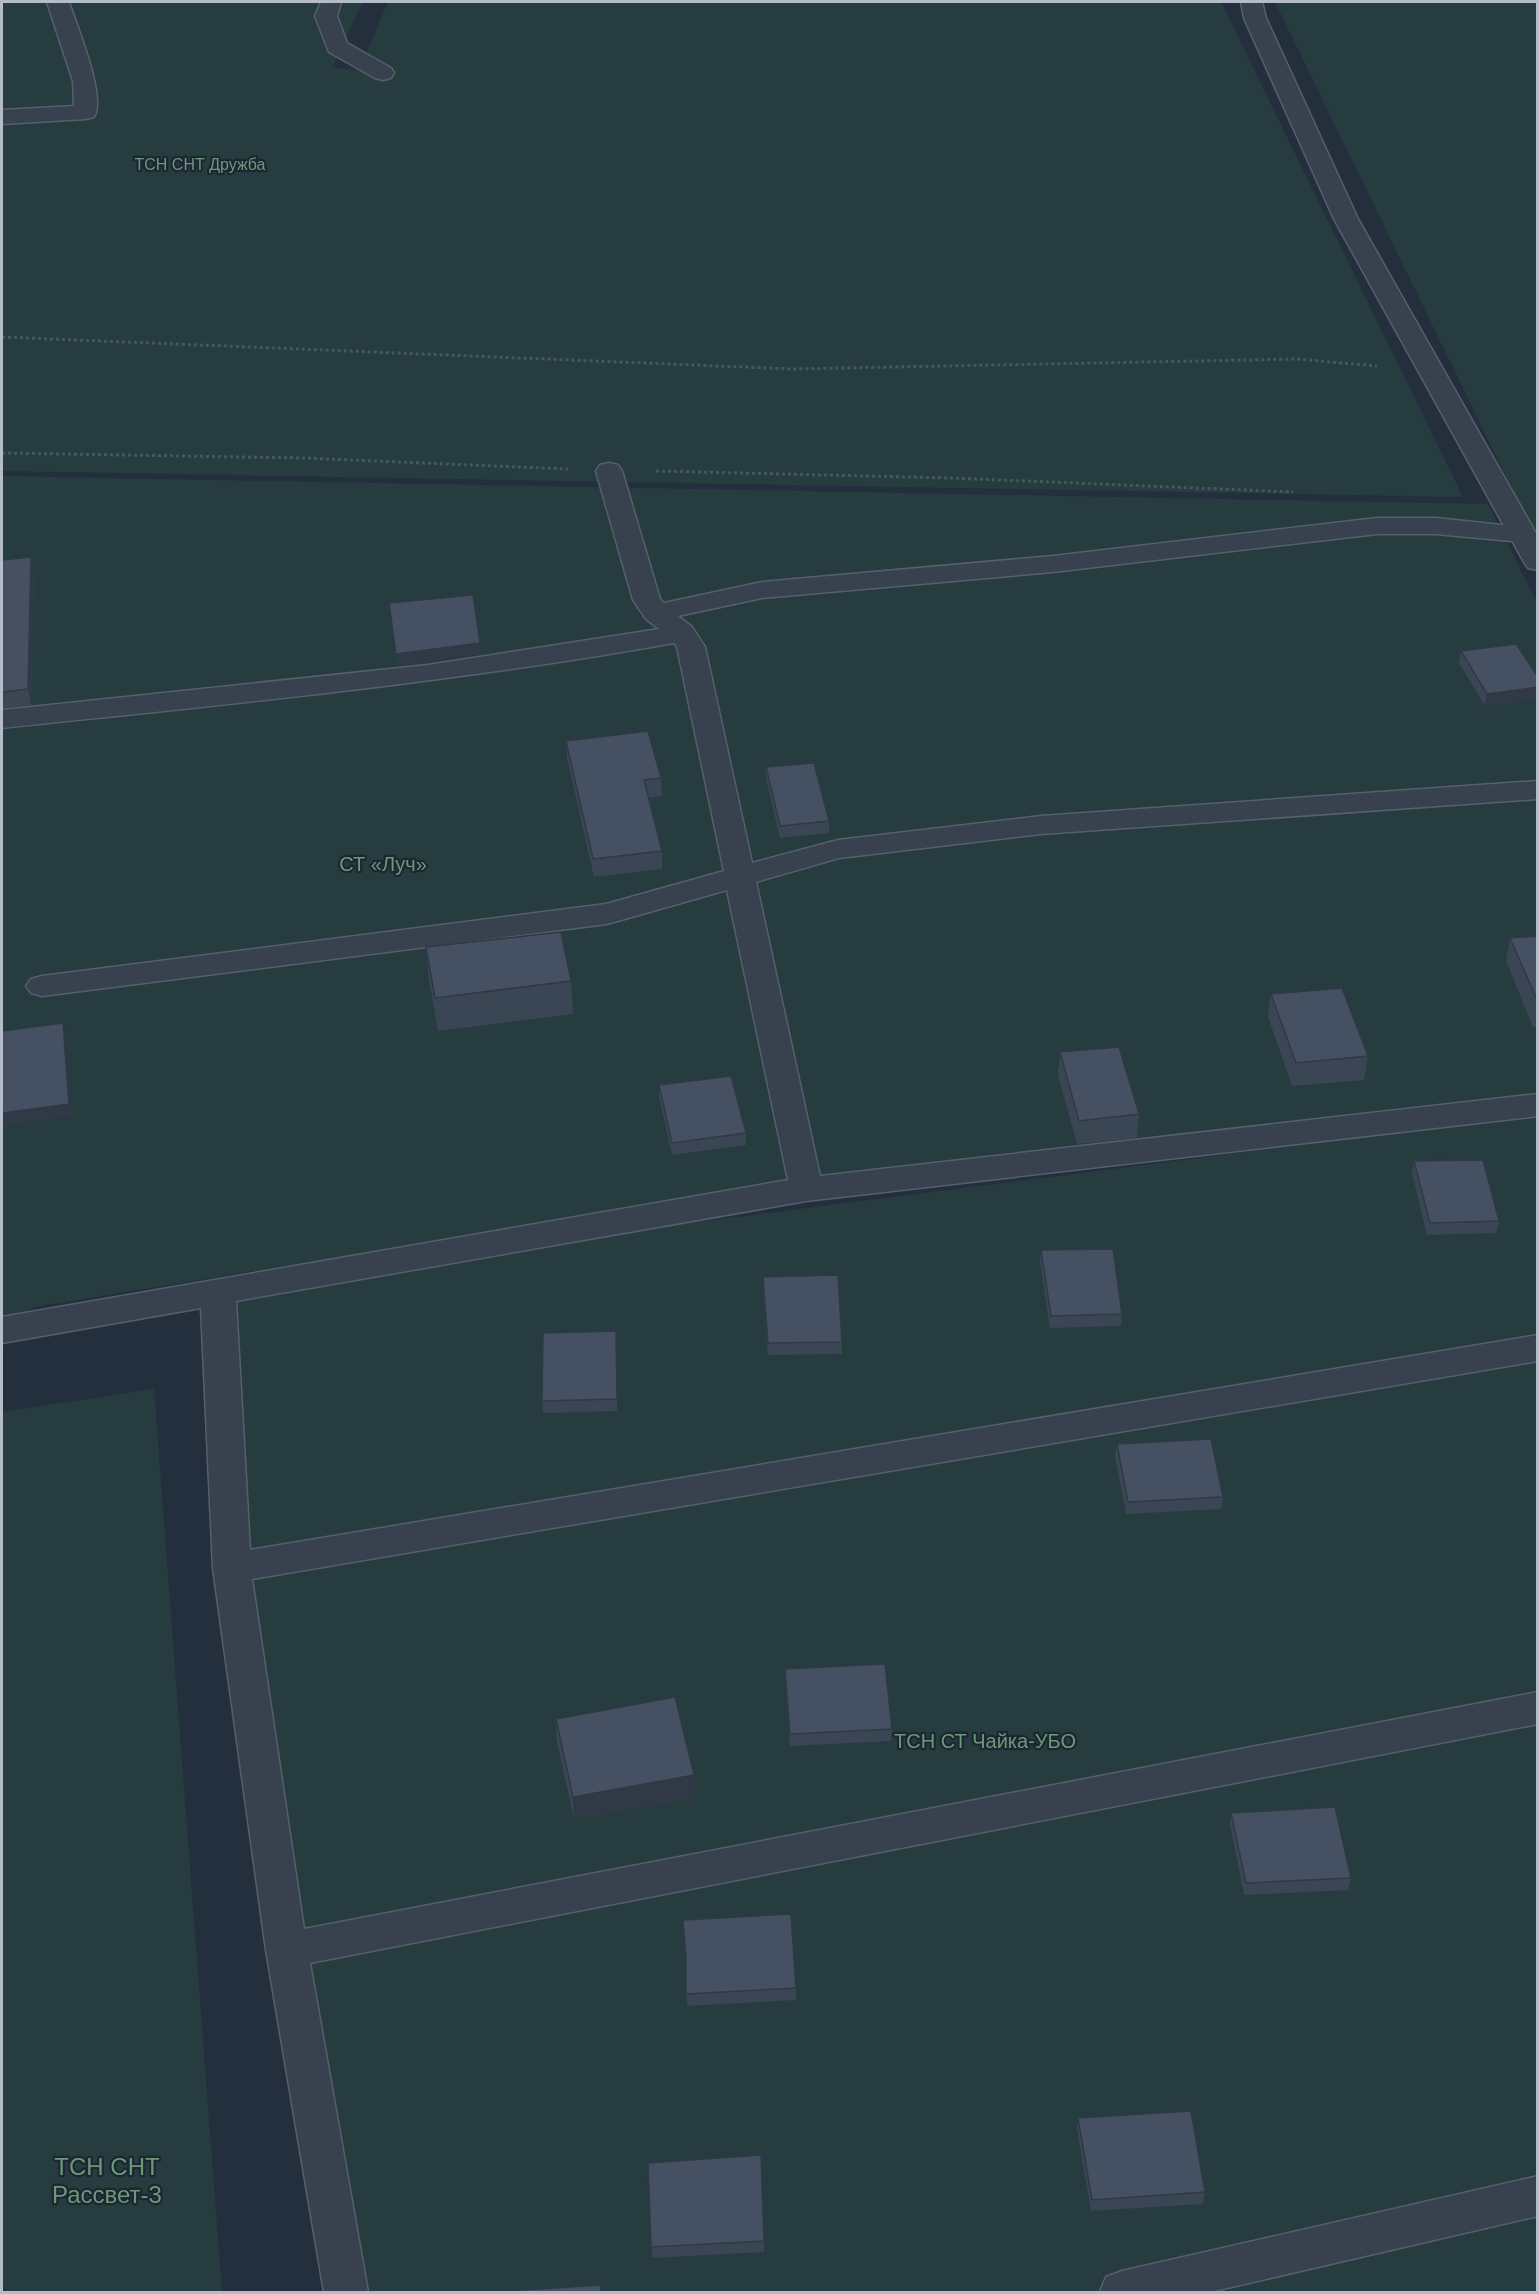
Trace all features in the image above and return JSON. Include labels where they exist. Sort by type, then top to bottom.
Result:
[{"type":"street","points":[[2,117],[86,112],[84,81],[58,2]]},
{"type":"street","points":[[331,2],[326,16],[337,47],[382,74]]},
{"type":"street","points":[[1251,2],[1255,18],[1346,219],[1428,370],[1538,562]]},
{"type":"street","points":[[609,471],[647,600],[656,613],[682,633],[691,647],[806,1189]]},
{"type":"street","points":[[656,613],[762,590],[1053,564],[1377,526],[1436,526],[1522,534]]},
{"type":"street","points":[[2,719],[428,673],[597,650],[682,633]]},
{"type":"street","points":[[42,986],[607,914],[838,849],[1041,825],[1538,790]]},
{"type":"street","points":[[2,1330],[806,1189],[1538,1105]]},
{"type":"street","points":[[218,1292],[232,1568],[287,1950],[346,2292]]},
{"type":"street","points":[[232,1568],[1538,1348]]},
{"type":"street","points":[[287,1950],[1538,1708]]},
{"type":"street","points":[[1122,2292],[1538,2196]]},
{"type":"path","points":[[2,337],[298,347],[792,369],[1297,359],[1428,370]]},
{"type":"path","points":[[2,453],[302,458],[609,471],[952,478],[1298,492]]},
{"type":"green space","name":"ТСН СНТ Дружба","points":[[2,2],[363,2],[332,68],[359,70],[388,2],[1221,2],[1463,497],[2,471]]},
{"type":"green space","points":[[1275,2],[1537,2],[1537,540]]},
{"type":"green space","name":"СТ «Луч»","points":[[2,476],[1488,504],[1537,603],[1537,1094],[475,1235],[34,1307],[2,1326]]},
{"type":"green space","name":"ТСН СТ Чайка-УБО","points":[[1537,1115],[1537,2292],[333,2292],[218,1283]]},
{"type":"green space","name":"ТСН СНТ Рассвет-3","points":[[154,1389],[222,2292],[2,2292],[2,1412]]},
{"type":"building","points":[[31,557],[28,689],[2,692],[2,560]]},
{"type":"building","points":[[473,595],[480,643],[396,654],[389,603]]},
{"type":"building","points":[[1516,644],[1538,677],[1538,687],[1487,694],[1461,651]]},
{"type":"building","points":[[648,731],[661,778],[644,780],[662,851],[593,859],[566,741]]},
{"type":"building","points":[[814,763],[829,821],[780,826],[766,767]]},
{"type":"building","points":[[561,932],[571,981],[435,998],[426,947]]},
{"type":"building","points":[[1538,936],[1538,1002],[1510,938]]},
{"type":"building","points":[[1342,988],[1368,1056],[1296,1063],[1271,994]]},
{"type":"building","points":[[63,1023],[69,1104],[2,1113],[2,1031]]},
{"type":"building","points":[[1119,1047],[1139,1114],[1079,1121],[1060,1052]]},
{"type":"building","points":[[731,1076],[746,1133],[672,1143],[659,1085]]},
{"type":"building","points":[[1483,1160],[1499,1221],[1430,1223],[1414,1161]]},
{"type":"building","points":[[1113,1249],[1122,1314],[1051,1316],[1041,1250]]},
{"type":"building","points":[[838,1275],[842,1342],[768,1343],[763,1277]]},
{"type":"building","points":[[616,1331],[617,1399],[542,1401],[543,1333]]},
{"type":"building","points":[[1211,1439],[1223,1497],[1128,1502],[1117,1444]]},
{"type":"building","points":[[885,1664],[892,1729],[790,1734],[785,1669]]},
{"type":"building","points":[[675,1697],[694,1775],[573,1797],[556,1719]]},
{"type":"building","points":[[1335,1807],[1351,1878],[1246,1883],[1231,1813]]},
{"type":"building","points":[[791,1914],[796,1988],[686,1994],[683,1920]]},
{"type":"building","points":[[1191,2111],[1205,2192],[1092,2200],[1078,2118]]},
{"type":"building","points":[[761,2155],[764,2241],[651,2247],[648,2163]]},
{"type":"building","points":[[601,2285],[601,2292],[494,2292]]}]
